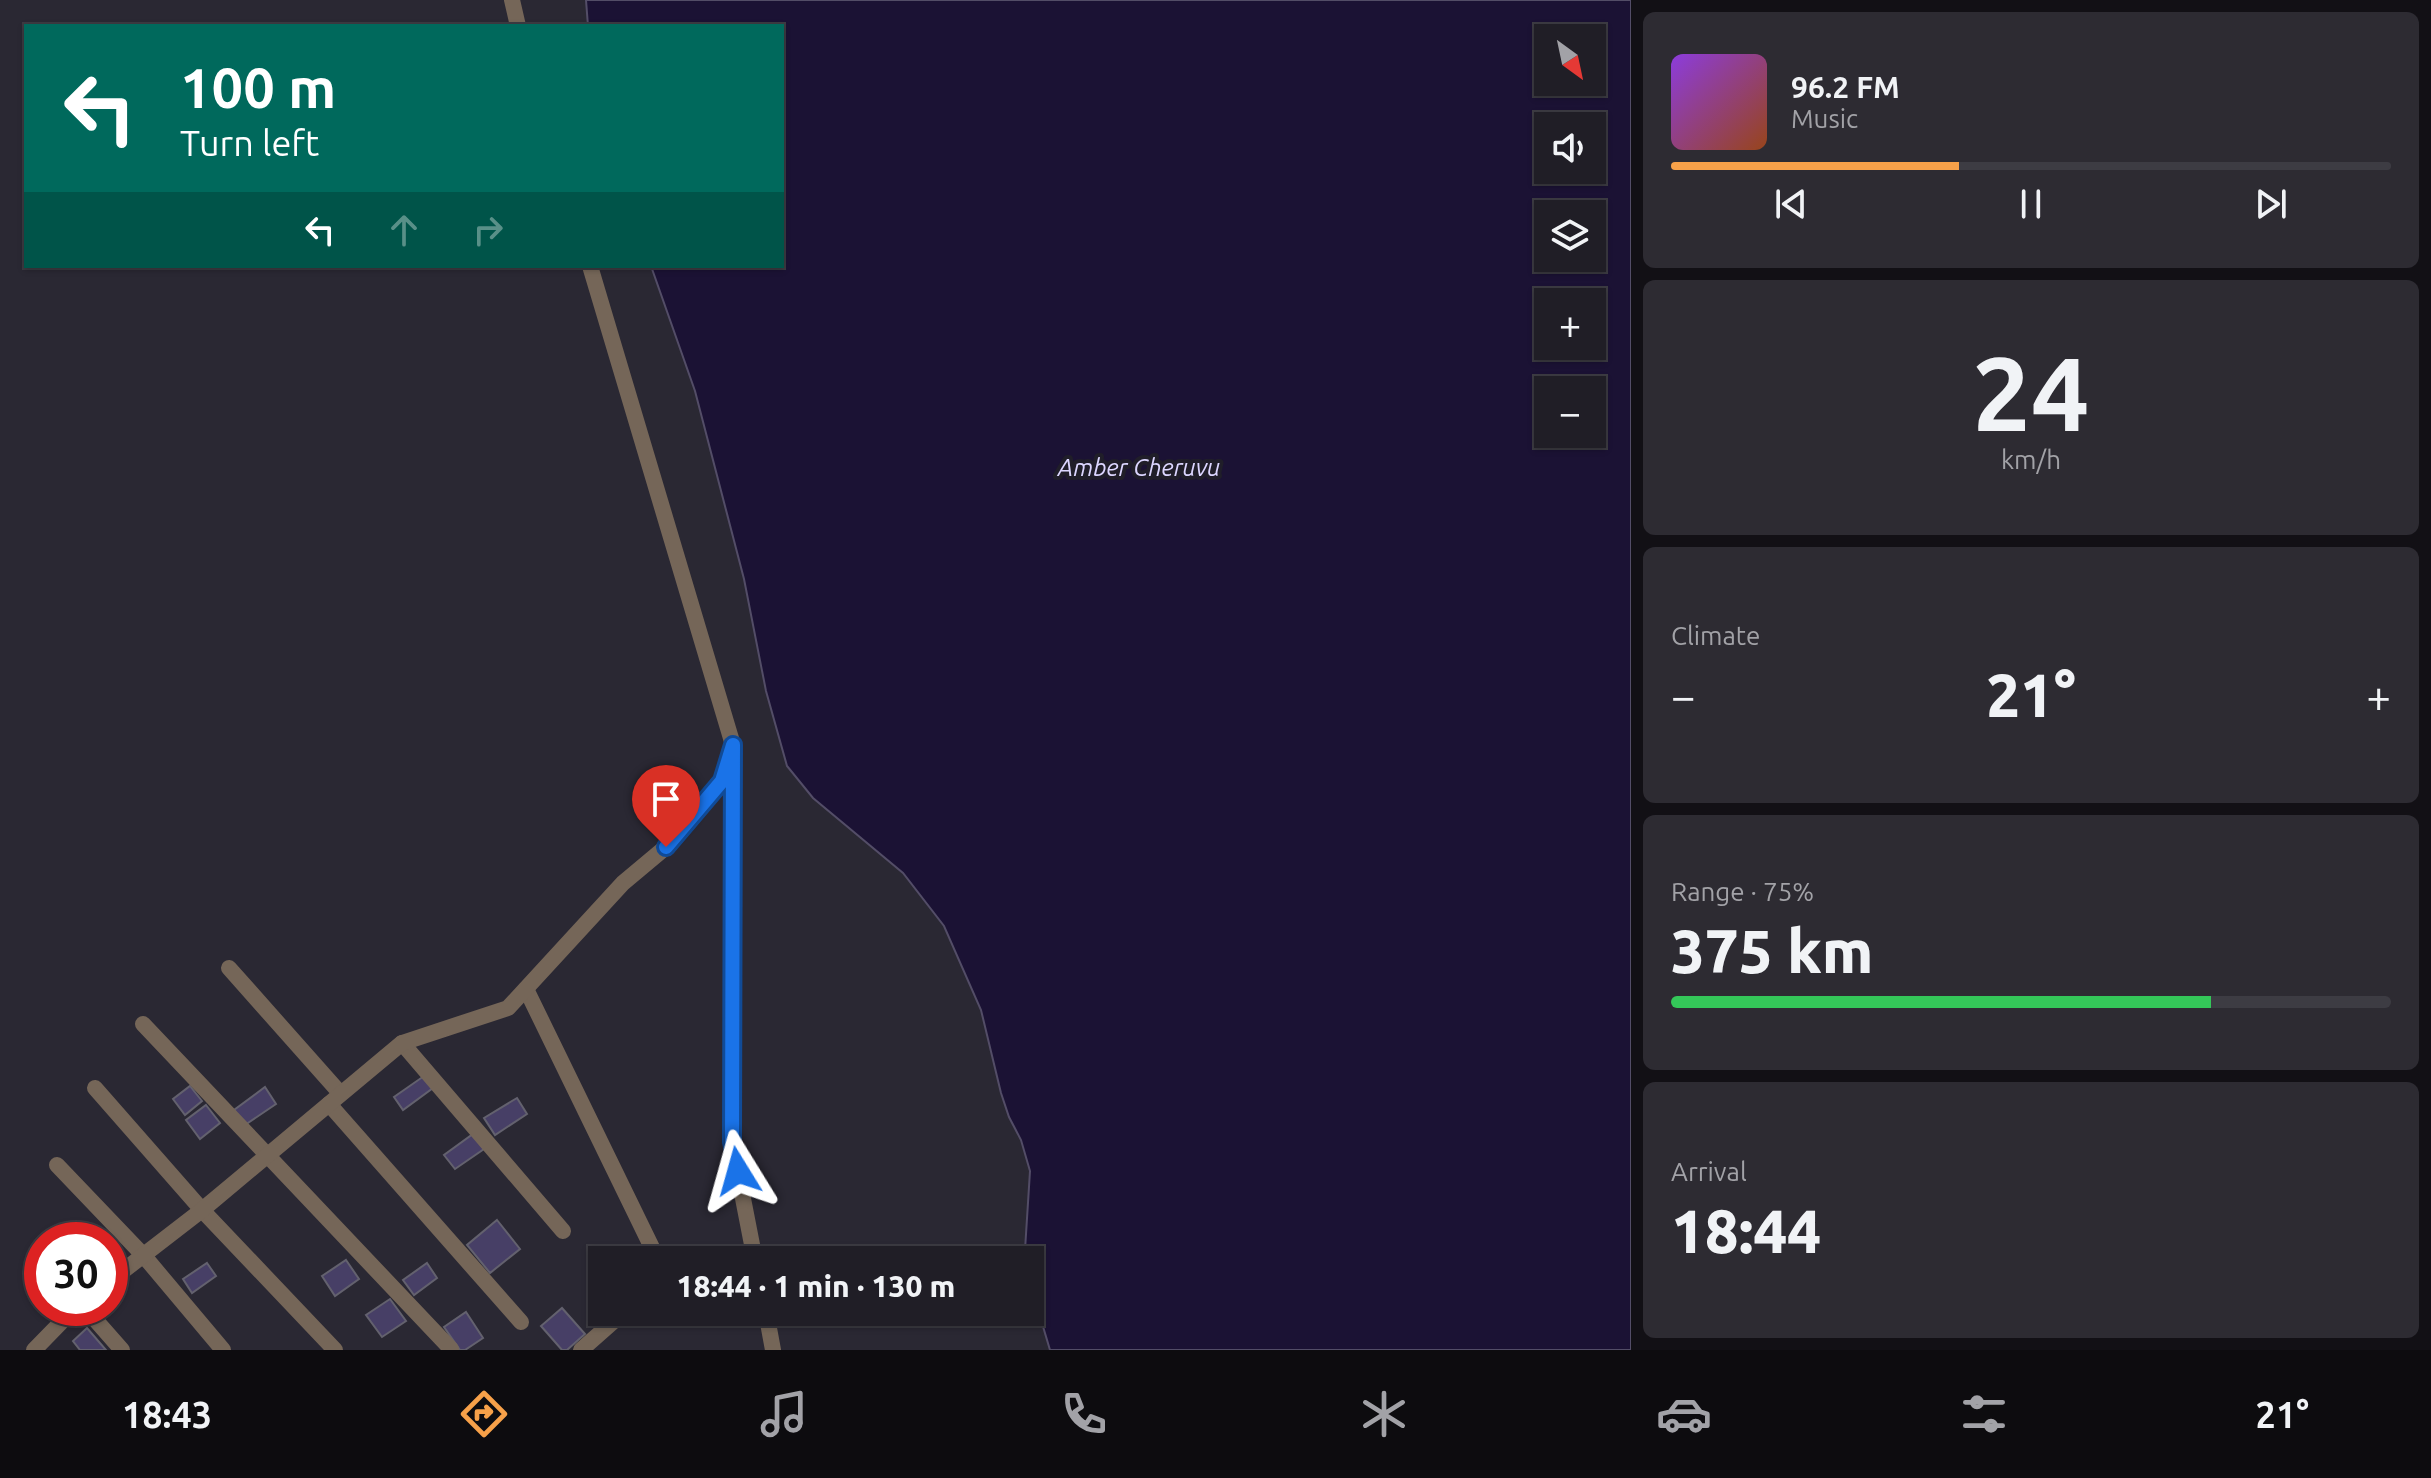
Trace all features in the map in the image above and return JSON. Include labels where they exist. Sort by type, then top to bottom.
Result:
[{"type":"street","points":[[512,0],[518,24]]},
{"type":"street","points":[[591,268],[733,745],[732,1142],[752,1246]]},
{"type":"street","points":[[128,1268],[402,1043],[508,1008],[623,883],[666,847],[722,781],[733,745]]},
{"type":"street","points":[[229,968],[521,1322]]},
{"type":"street","points":[[526,989],[651,1246]]},
{"type":"street","points":[[143,1024],[451,1349]]},
{"type":"street","points":[[402,1043],[563,1231]]},
{"type":"street","points":[[95,1088],[202,1210],[335,1350]]},
{"type":"street","points":[[57,1165],[144,1256],[223,1350]]},
{"type":"street","points":[[34,1350],[57,1326]]},
{"type":"street","points":[[101,1326],[122,1350]]},
{"type":"street","points":[[581,1350],[608,1326]]},
{"type":"street","points":[[756,1350],[772,1344]]},
{"type":"water","name":"Amber Cheruvu","points":[[586,0],[1631,0],[1631,1350],[1050,1350],[1043,1326],[1044,1246],[1025,1246],[1030,1171],[1001,1093],[981,1010],[944,926],[903,873],[813,798],[787,766],[766,691],[744,579],[695,391],[652,268],[784,268],[784,24],[588,24]]},
{"type":"building","points":[[424,1076],[433,1088],[403,1110],[394,1097]]},
{"type":"building","points":[[190,1086],[202,1101],[185,1115],[173,1099]]},
{"type":"building","points":[[265,1087],[276,1104],[245,1125],[234,1110]]},
{"type":"building","points":[[517,1098],[527,1114],[495,1135],[484,1118]]},
{"type":"building","points":[[206,1105],[220,1123],[200,1139],[186,1120]]},
{"type":"building","points":[[473,1134],[484,1149],[455,1169],[444,1155]]},
{"type":"building","points":[[497,1220],[520,1249],[490,1273],[467,1245]]},
{"type":"building","points":[[346,1260],[359,1279],[335,1296],[322,1276]]},
{"type":"building","points":[[207,1263],[216,1276],[192,1293],[183,1279]]},
{"type":"building","points":[[427,1263],[437,1278],[414,1295],[403,1280]]},
{"type":"building","points":[[390,1299],[406,1321],[382,1337],[366,1315]]},
{"type":"building","points":[[562,1308],[585,1334],[567,1350],[562,1350],[541,1326]]},
{"type":"building","points":[[466,1312],[483,1338],[460,1350],[444,1327]]},
{"type":"building","points":[[87,1328],[106,1350],[80,1350],[73,1341]]},
{"type":"route","points":[[666,847],[722,781],[733,745],[732,1142],[738,1171]]}]
